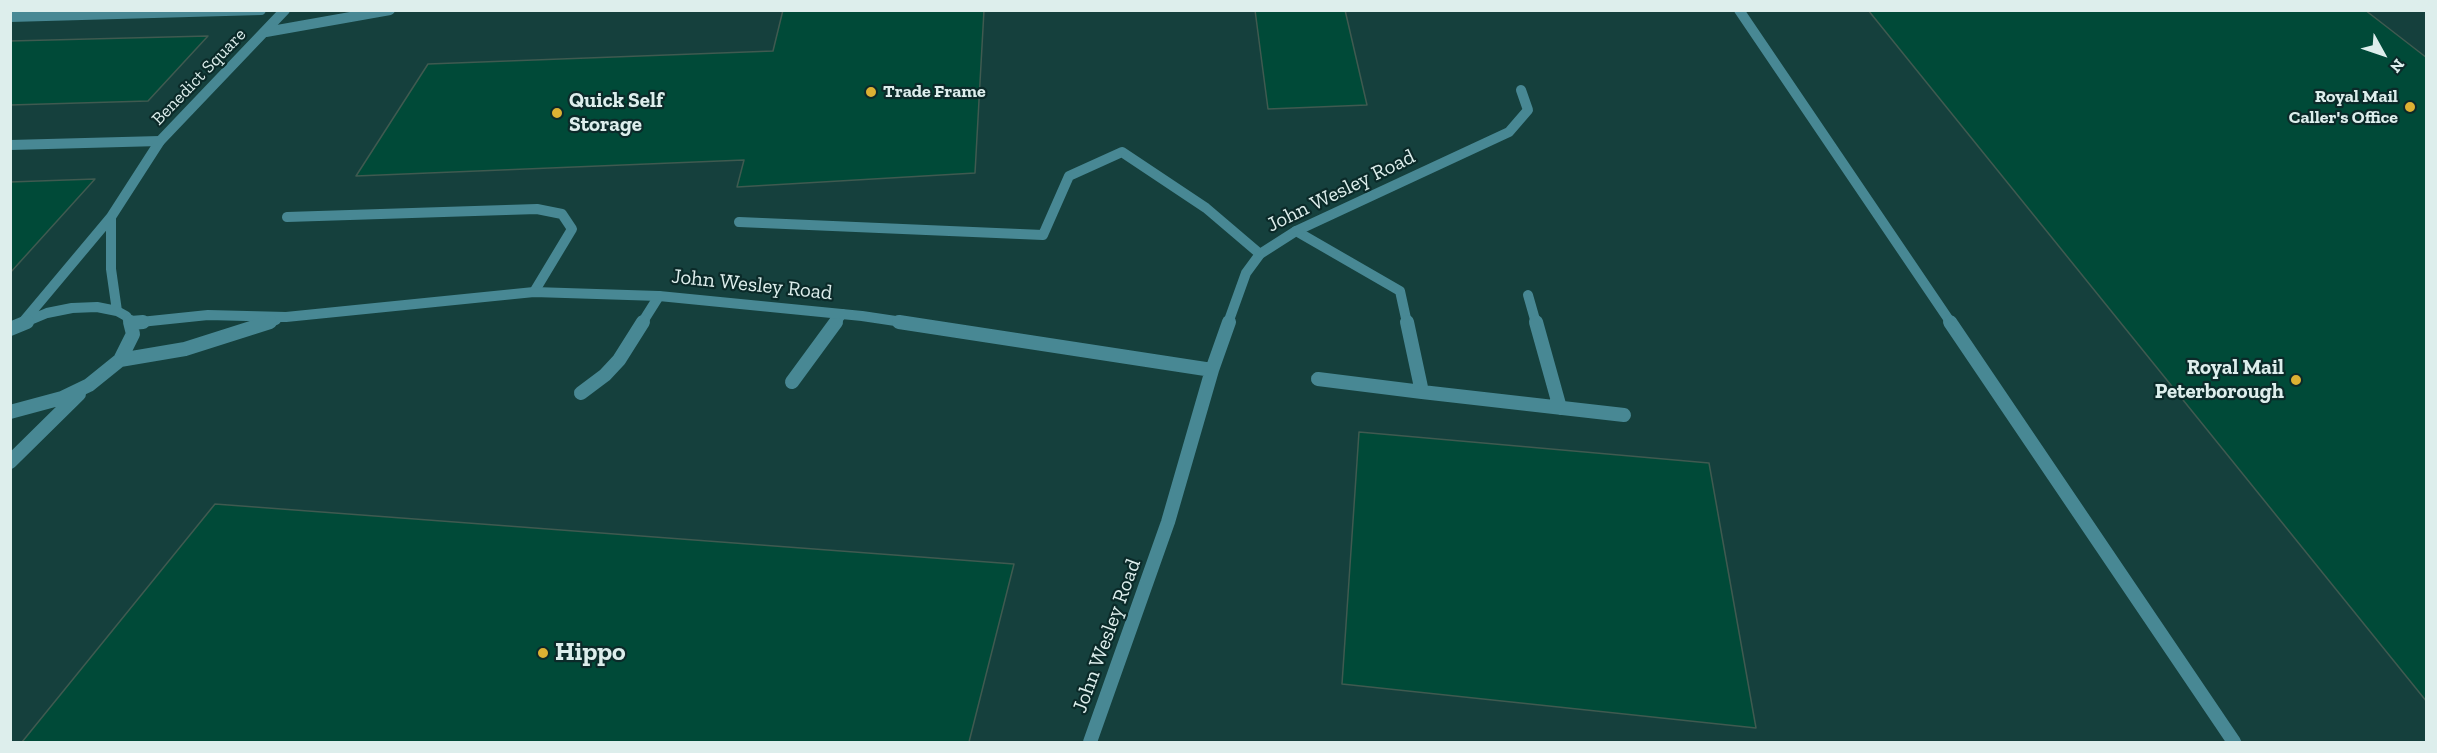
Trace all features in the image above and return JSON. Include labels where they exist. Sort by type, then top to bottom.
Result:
[{"type":"street","name":"Benedict Square","points":[[10,17],[261,10]]},
{"type":"street","name":"Benedict Square","points":[[23,322],[111,217],[160,141],[285,10]]},
{"type":"street","points":[[266,32],[390,10]]},
{"type":"street","points":[[1739,10],[2234,742]]},
{"type":"street","name":"John Wesley Road","points":[[1090,742],[1168,522],[1212,370],[1246,273],[1260,254],[1296,231],[1509,132],[1528,110],[1521,90]]},
{"type":"street","name":"Benedict Square","points":[[10,146],[160,141]]},
{"type":"street","points":[[739,222],[1043,235],[1069,176],[1122,152],[1206,208],[1260,254]]},
{"type":"street","points":[[287,217],[537,209],[562,214],[572,229],[534,292]]},
{"type":"street","points":[[111,217],[111,269],[117,311]]},
{"type":"street","points":[[1296,231],[1400,291],[1422,392]]},
{"type":"street","name":"John Wesley Road","points":[[131,323],[208,315],[286,316],[534,292],[658,296],[843,314],[1212,370]]},
{"type":"street","points":[[1528,294],[1560,408]]},
{"type":"street","points":[[581,393],[605,375],[619,360],[658,296]]},
{"type":"street","points":[[10,329],[23,322],[72,308],[97,307],[117,311],[126,316],[131,323],[133,334],[120,360],[89,385],[10,462]]},
{"type":"street","points":[[792,382],[843,314]]},
{"type":"street","name":"John Wesley Road","points":[[120,360],[185,349],[286,316]]},
{"type":"street","points":[[1318,379],[1624,415]]},
{"type":"street","points":[[10,412],[62,398],[89,385]]},
{"type":"shaded area","points":[[11,11],[2426,11],[2426,742],[11,742]]},
{"type":"building","points":[[783,10],[984,10],[975,173],[737,187],[744,160],[356,176],[428,64],[773,51]]},
{"type":"building","points":[[1255,10],[1345,10],[1367,105],[1268,109]]},
{"type":"building","name":"Royal Mail Peterborough","points":[[1868,10],[2365,10],[2427,58],[2427,702]]},
{"type":"building","points":[[208,36],[148,101],[10,105],[10,41]]},
{"type":"building","points":[[95,179],[10,273],[10,182]]},
{"type":"building","points":[[1359,432],[1709,463],[1756,728],[1342,684]]},
{"type":"building","name":"Hippo","points":[[215,504],[1014,564],[969,742],[22,742]]},
{"type":"place","name":"Trade Frame","points":[[871,92]]},
{"type":"place","name":"Royal Mail Caller's Office","points":[[2410,107]]},
{"type":"place","name":"Quick Self Storage","points":[[557,113]]},
{"type":"place","name":"Royal Mail Peterborough","points":[[2296,380]]},
{"type":"place","name":"Hippo","points":[[543,653]]}]
